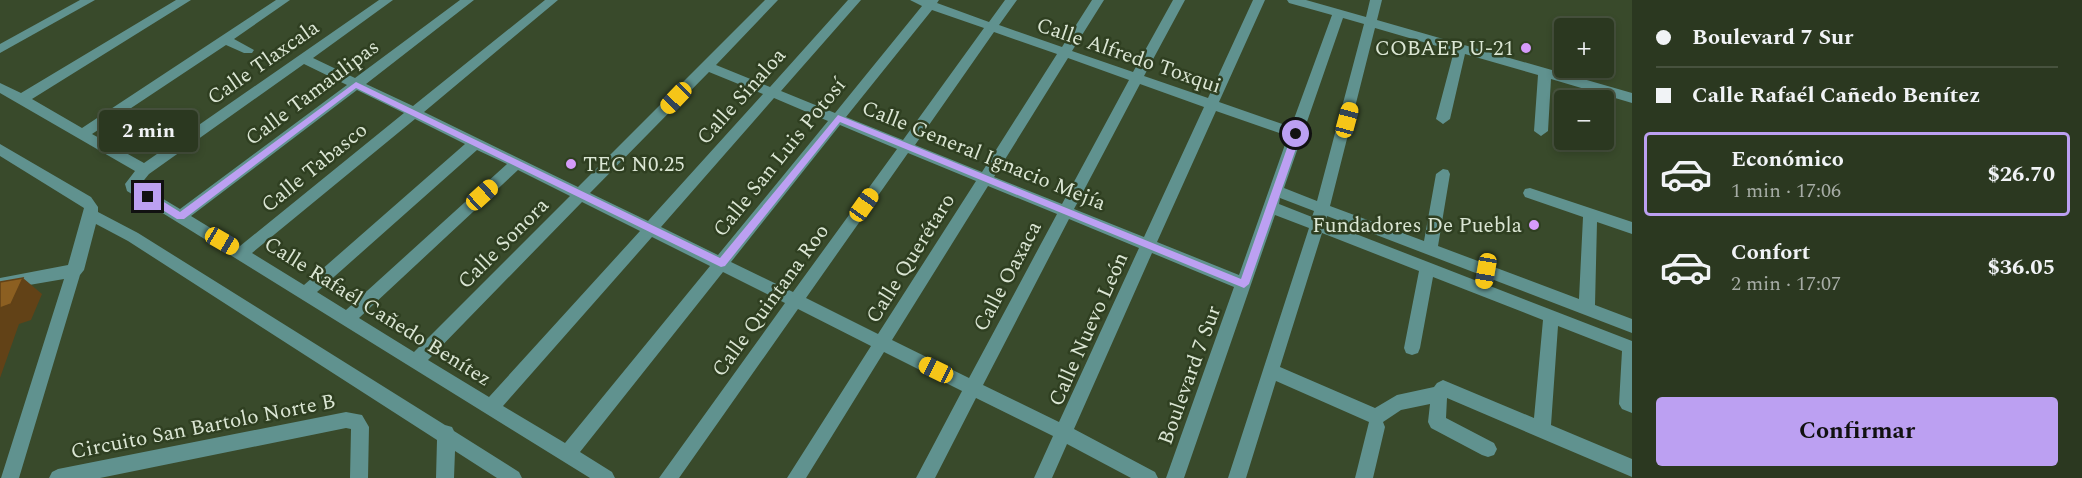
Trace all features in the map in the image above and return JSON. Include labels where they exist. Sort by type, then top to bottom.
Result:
[{"type":"street","points":[[0,49],[89,0]]},
{"type":"street","points":[[81,135],[284,0]]},
{"type":"street","name":"Calle Tlaxcala","points":[[139,175],[387,0]]},
{"type":"street","name":"Calle Tamaulipas","points":[[180,217],[468,0]]},
{"type":"street","name":"Calle Tabasco","points":[[242,253],[552,0]]},
{"type":"street","name":"Calle Sonora","points":[[415,362],[772,0]]},
{"type":"street","name":"Calle Sinaloa","points":[[490,408],[855,0]]},
{"type":"street","name":"Calle Quintana Roo","points":[[668,478],[1011,0]]},
{"type":"street","name":"Calle Querétaro","points":[[796,478],[1098,0]]},
{"type":"street","name":"Calle Oaxaca","points":[[925,478],[1179,0]]},
{"type":"street","name":"Calle Nuevo León","points":[[1043,478],[1259,0]]},
{"type":"street","points":[[1293,0],[1632,98]]},
{"type":"street","points":[[1237,478],[1322,209],[1353,98],[1368,23],[1376,0]]},
{"type":"street","name":"Calle Alfredo Toxqui","points":[[926,2],[1296,134]]},
{"type":"street","name":"Calle San Luis Potosí","points":[[568,453],[838,118],[926,2]]},
{"type":"street","points":[[22,99],[181,3]]},
{"type":"street","name":"Boulevard 7 Sur","points":[[1175,478],[1338,14]]},
{"type":"street","points":[[224,39],[248,50]]},
{"type":"street","points":[[1443,119],[1460,50]]},
{"type":"street","points":[[303,58],[1064,433],[1149,478]]},
{"type":"street","name":"Calle General Ignacio Mejía","points":[[707,66],[1244,284]]},
{"type":"street","points":[[1541,131],[1545,74]]},
{"type":"street","name":"Calle Rafaél Cañedo Benítez","points":[[0,87],[81,135],[139,175],[132,187],[606,478]]},
{"type":"street","points":[[304,294],[474,144]]},
{"type":"street","points":[[0,150],[86,201],[91,211],[446,433],[513,478]]},
{"type":"street","points":[[346,320],[516,164]]},
{"type":"street","points":[[1430,249],[1443,174]]},
{"type":"street","points":[[1276,191],[1632,326]]},
{"type":"street","points":[[1530,193],[1632,228]]},
{"type":"street","points":[[1271,207],[1631,348],[1628,404],[1632,405]]},
{"type":"street","points":[[10,478],[76,270],[91,211]]},
{"type":"street","points":[[1587,309],[1590,213]]},
{"type":"street","points":[[1412,348],[1427,267]]},
{"type":"street","points":[[0,284],[76,270]]},
{"type":"street","points":[[1484,289],[1486,271]]},
{"type":"street","points":[[1542,429],[1551,315]]},
{"type":"street","points":[[1271,371],[1376,417],[1397,402],[1441,391],[1542,429],[1632,468]]},
{"type":"street","points":[[1441,391],[1437,422],[1488,449]]},
{"type":"street","name":"Circuito San Bartolo Norte B","points":[[58,478],[346,420],[356,421],[360,427],[359,478]]},
{"type":"street","points":[[1364,478],[1376,427]]},
{"type":"street","points":[[445,478],[446,433]]},
{"type":"building","points":[[23,278],[11,304],[0,308],[0,282]]},
{"type":"place","name":"COBAEP U-21","points":[[1526,48]]},
{"type":"place","name":"TEC N0.25","points":[[571,164]]},
{"type":"place","name":"Fundadores De Puebla","points":[[1534,225]]},
{"type":"route","points":[[148,197],[180,217],[356,85],[649,230],[721,263],[838,118],[1244,284],[1296,134]]}]
